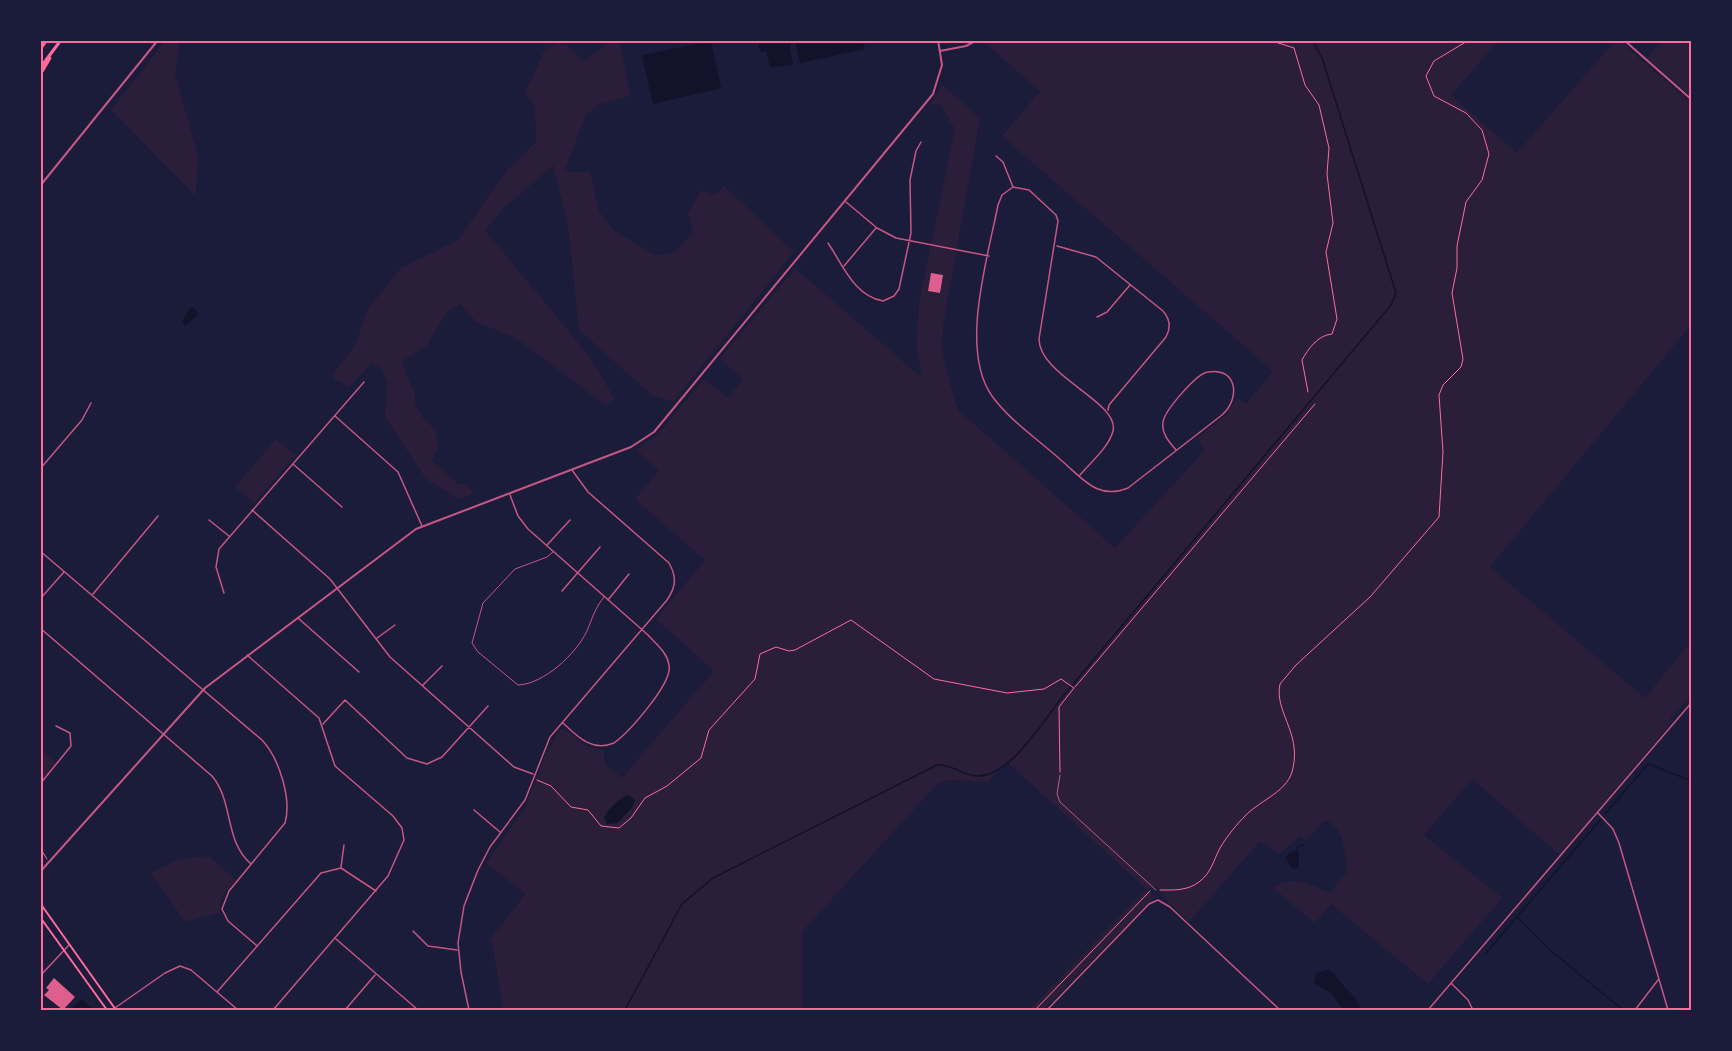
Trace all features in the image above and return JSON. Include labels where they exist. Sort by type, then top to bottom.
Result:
[{"type":"highway","points":[[40,49],[47,40]]},
{"type":"highway","points":[[40,68],[61,40]]},
{"type":"highway","points":[[40,75],[56,47]]},
{"type":"main road","points":[[40,903],[114,1010]]},
{"type":"main road","points":[[40,917],[107,1011]]},
{"type":"street","points":[[40,186],[158,40]]},
{"type":"street","points":[[40,872],[204,690],[422,526],[637,444],[654,432],[933,94],[939,82],[942,65],[938,40]]},
{"type":"street","points":[[940,51],[966,46],[977,40]]},
{"type":"street","points":[[1624,40],[1692,100]]},
{"type":"street","points":[[828,243],[852,280],[865,294],[873,299],[889,299],[899,289],[910,241],[910,180],[916,151],[921,142]]},
{"type":"street","points":[[996,156],[1004,162],[1013,188]]},
{"type":"street","points":[[1108,411],[1053,366],[1039,345],[1056,245],[1056,215],[1029,190],[1013,188],[1002,195],[998,204],[975,338],[977,360],[982,377],[1001,407],[1099,491],[1112,493],[1128,488],[1176,450],[1232,404],[1234,389],[1226,376],[1212,371],[1198,375],[1163,418],[1163,431],[1176,450]]},
{"type":"street","points":[[845,201],[877,228],[896,238],[989,256]]},
{"type":"street","points":[[844,266],[877,228]]},
{"type":"street","points":[[1056,245],[1096,257],[1163,311],[1168,319],[1169,329],[1166,338],[1109,405],[1108,411],[1114,428],[1110,439],[1080,476]]},
{"type":"street","points":[[1097,317],[1107,312],[1130,284]]},
{"type":"street","points":[[224,593],[216,567],[219,549],[364,382]]},
{"type":"street","points":[[40,469],[82,420],[91,402]]},
{"type":"street","points":[[334,415],[398,472],[422,526]]},
{"type":"street","points":[[292,464],[342,507]]},
{"type":"street","points":[[469,1011],[458,950],[460,921],[469,891],[485,855],[525,800],[544,747],[562,722],[672,593],[675,581],[669,563],[588,492],[571,469]]},
{"type":"street","points":[[509,493],[521,520],[641,630],[667,657],[670,674],[662,689],[614,743],[601,747],[589,744],[562,722]]},
{"type":"street","points":[[252,510],[338,587],[390,657],[514,766],[534,774]]},
{"type":"street","points":[[92,595],[158,516]]},
{"type":"street","points":[[209,520],[229,537]]},
{"type":"street","points":[[546,545],[570,520]]},
{"type":"street","points":[[562,591],[600,547]]},
{"type":"street","points":[[40,550],[262,740],[278,767],[288,811],[287,818],[282,830],[229,891],[222,909],[228,921],[256,945]]},
{"type":"street","points":[[40,599],[65,571]]},
{"type":"street","points":[[607,600],[629,574]]},
{"type":"street","points":[[298,618],[359,672]]},
{"type":"street","points":[[376,638],[395,625]]},
{"type":"street","points":[[40,628],[218,783],[236,845],[252,865]]},
{"type":"street","points":[[247,656],[312,711],[323,725],[326,743],[335,765],[393,816],[402,828],[404,840],[400,854],[376,891],[273,1011]]},
{"type":"street","points":[[423,686],[442,666]]},
{"type":"street","points":[[323,725],[345,700],[407,758],[427,764],[442,757],[488,706]]},
{"type":"street","points":[[1428,1011],[1692,702]]},
{"type":"street","points":[[40,784],[71,746],[69,733],[56,726]]},
{"type":"street","points":[[474,810],[501,833]]},
{"type":"street","points":[[1599,813],[1613,829],[1619,843],[1668,1011]]},
{"type":"street","points":[[341,868],[344,845]]},
{"type":"street","points":[[217,992],[321,873],[341,868],[376,891]]},
{"type":"street","points":[[1047,1011],[1149,904],[1160,901],[1170,907],[1280,1011]]},
{"type":"street","points":[[413,932],[428,946],[458,950]]},
{"type":"street","points":[[335,938],[417,1010]]},
{"type":"street","points":[[40,976],[70,945]]},
{"type":"street","points":[[114,1010],[165,973],[181,966],[191,970],[238,1011]]},
{"type":"street","points":[[345,1011],[376,974]]},
{"type":"street","points":[[1635,1011],[1658,980]]},
{"type":"street","points":[[1452,984],[1468,1000],[1473,1011]]},
{"type":"lane","points":[[553,551],[547,557],[515,569],[483,603],[472,644],[478,652],[509,679],[524,685],[557,669],[586,633],[595,609],[603,597]]},
{"type":"lane","points":[[1060,775],[1057,794],[1060,802],[1156,890]]},
{"type":"path","points":[[952,40],[968,40]]},
{"type":"path","points":[[1269,40],[1294,48],[1305,85],[1319,105],[1329,148],[1327,174],[1333,223],[1326,252],[1335,291],[1337,326],[1332,334],[1314,343],[1302,360],[1308,392]]},
{"type":"path","points":[[1035,1011],[1149,892],[1183,890],[1201,881],[1214,866],[1223,843],[1246,815],[1290,780],[1295,756],[1294,738],[1279,697],[1280,684],[1296,665],[1370,597],[1439,517],[1443,452],[1439,395],[1443,385],[1461,367],[1463,359],[1452,293],[1457,268],[1456,246],[1466,202],[1482,180],[1489,154],[1482,130],[1466,113],[1434,96],[1428,87],[1426,76],[1429,65],[1469,40]]},
{"type":"path","points":[[1060,775],[1059,707],[1063,700],[1315,404]]},
{"type":"path","points":[[537,780],[551,786],[571,807],[588,810],[601,826],[619,828],[635,814],[645,798],[667,786],[701,758],[709,730],[756,677],[760,654],[776,647],[789,651],[795,650],[851,620],[936,679],[972,688],[1012,693],[1044,689],[1061,679],[1073,688]]},
{"type":"path","points":[[40,848],[46,857]]},
{"type":"shaded area","points":[[166,40],[180,41],[175,74],[198,156],[196,196],[111,110]]},
{"type":"shaded area","points":[[611,41],[620,41],[630,96],[599,104],[586,115],[564,172],[590,172],[599,211],[613,230],[655,255],[674,253],[693,232],[688,214],[701,190],[715,195],[724,186],[794,252],[673,402],[652,395],[579,330],[568,225],[553,165],[505,207],[485,230],[589,356],[615,399],[605,405],[514,337],[476,322],[460,304],[447,312],[426,346],[402,361],[415,393],[415,404],[423,418],[436,430],[438,449],[431,460],[458,484],[467,484],[474,494],[458,499],[426,479],[385,417],[387,382],[382,369],[372,363],[349,387],[334,379],[332,375],[354,347],[368,309],[401,268],[458,240],[507,170],[536,142],[535,106],[525,93],[544,51],[557,43],[568,46],[584,61]]},
{"type":"shaded area","points":[[711,41],[721,88],[653,104],[642,55]]},
{"type":"shaded area","points":[[758,41],[792,41],[790,47],[793,65],[770,67],[766,51],[760,52]]},
{"type":"shaded area","points":[[795,41],[863,41],[865,49],[800,63]]},
{"type":"shaded area","points":[[983,41],[1498,41],[1451,95],[1517,153],[1615,41],[1620,41],[1691,103],[1691,325],[1490,567],[1645,698],[1691,641],[1691,697],[1670,718],[1673,721],[1560,855],[1472,779],[1424,835],[1502,898],[1428,984],[1331,904],[1315,923],[1273,888],[1295,881],[1330,893],[1347,872],[1345,850],[1340,834],[1336,827],[1324,821],[1306,841],[1301,836],[1279,854],[1260,841],[1189,922],[1169,903],[1156,886],[1147,889],[1155,897],[1043,1010],[1029,1010],[1146,889],[1007,762],[988,782],[948,780],[936,785],[802,932],[802,1010],[503,1010],[492,942],[489,940],[526,894],[486,863],[525,808],[546,753],[560,730],[566,730],[586,746],[604,750],[605,764],[622,778],[714,671],[656,619],[705,560],[635,499],[659,471],[636,450],[656,436],[704,379],[728,398],[743,379],[720,359],[795,268],[922,378],[916,345],[919,302],[954,133],[954,128],[940,104],[929,105],[942,85],[980,118],[943,326],[942,345],[945,366],[958,410],[1115,548],[1205,450],[1197,438],[1227,414],[1237,398],[1246,404],[1273,371],[1002,136],[1040,91]]},
{"type":"shaded area","points":[[1662,41],[1691,41],[1691,97],[1647,58]]},
{"type":"shaded area","points":[[193,307],[199,314],[185,326],[182,322],[190,308]]},
{"type":"shaded area","points":[[276,439],[296,455],[254,503],[235,487]]},
{"type":"shaded area","points":[[41,749],[57,764],[41,784]]},
{"type":"shaded area","points":[[628,795],[635,800],[632,808],[617,823],[607,824],[604,818],[608,811]]},
{"type":"shaded area","points":[[1293,851],[1299,852],[1299,867],[1293,869],[1285,857]]},
{"type":"shaded area","points":[[209,856],[236,880],[221,897],[219,913],[185,922],[151,873],[179,859]]},
{"type":"shaded area","points":[[1327,970],[1334,973],[1355,998],[1360,1008],[1343,1010],[1331,993],[1314,983],[1317,973]]},
{"type":"shaded area","points":[[82,999],[94,1010],[70,1010],[80,1000]]},
{"type":"building","points":[[931,273],[943,275],[940,293],[928,291]]},
{"type":"building","points":[[54,978],[75,997],[63,1010],[44,995],[49,990],[46,988]]},
{"type":"waterway","points":[[625,1010],[682,904],[713,878],[937,765],[948,766],[977,776],[989,774],[1014,757],[1391,305],[1396,293],[1322,58],[1312,40]]},
{"type":"waterway","points":[[1605,814],[1648,764],[1692,781]]},
{"type":"waterway","points":[[1485,954],[1600,820]]},
{"type":"waterway","points":[[1296,852],[1298,847],[1304,845]]},
{"type":"waterway","points":[[1518,918],[1550,950],[1623,1010]]}]
